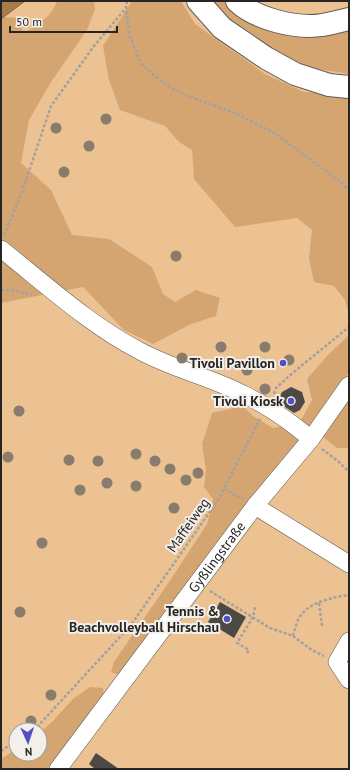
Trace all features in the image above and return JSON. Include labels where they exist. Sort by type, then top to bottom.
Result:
[{"type":"highway","points":[[198,1],[222,28],[266,58],[295,74],[329,85],[349,87]]},
{"type":"highway","points":[[237,1],[241,5],[265,18],[295,25],[321,25],[349,19]]},
{"type":"street","points":[[1,249],[69,303],[114,336],[150,356],[243,394],[291,422],[311,439]]},
{"type":"street","name":"Gyßlingstraße","points":[[58,769],[255,506],[311,439],[349,385]]},
{"type":"street","points":[[255,506],[349,564]]},
{"type":"street","points":[[349,641],[337,662],[349,680]]},
{"type":"path","points":[[1,242],[22,192],[50,106],[94,46],[126,7],[128,1]]},
{"type":"path","points":[[126,7],[129,34],[141,64],[166,85],[185,95],[235,113],[276,134],[338,180],[349,190]]},
{"type":"path","name":"Maffeiweg","points":[[42,722],[131,625],[214,506],[276,388],[349,327]]},
{"type":"path","points":[[311,439],[349,472]]},
{"type":"path","points":[[224,489],[255,506]]},
{"type":"path","points":[[197,583],[270,628],[293,636],[312,650],[337,662]]},
{"type":"path","points":[[293,636],[301,615],[309,608],[337,597],[349,596]]},
{"type":"path","points":[[319,603],[322,626]]},
{"type":"path","points":[[247,653],[249,650],[237,643],[253,617],[255,607]]},
{"type":"shaded area","points":[[1,1],[349,1],[349,769],[1,769]]},
{"type":"shaded area","points":[[1,1],[25,1],[1,19]]},
{"type":"shaded area","points":[[57,1],[94,1],[95,9],[87,30],[51,82],[29,120],[21,163],[51,190],[72,235],[109,239],[152,267],[163,294],[175,302],[196,290],[220,298],[216,316],[191,324],[153,344],[124,330],[83,287],[1,303],[1,19],[4,17],[16,18],[24,33],[47,16]]},
{"type":"shaded area","points":[[132,1],[181,1],[195,24],[265,74],[304,92],[349,95],[349,315],[345,300],[334,286],[314,282],[309,258],[312,230],[297,218],[235,227],[194,179],[192,150],[179,142],[165,126],[120,110],[109,80],[103,46]]},
{"type":"shaded area","points":[[206,1],[227,1],[349,26],[349,74],[318,69],[284,57],[252,40]]},
{"type":"shaded area","points":[[349,335],[349,372],[327,406],[119,675],[111,672],[114,662],[207,524],[213,499],[204,487],[206,470],[202,444],[212,413],[243,406],[253,416],[273,428],[300,422],[312,400],[307,379],[327,356]]},
{"type":"shaded area","points":[[349,397],[349,448],[337,448],[322,436]]},
{"type":"shaded area","points":[[90,687],[103,688],[104,698],[47,769],[1,769],[1,759],[8,754],[8,762],[48,762],[48,725],[73,699]]},
{"type":"building","name":"Tivoli Kiosk","points":[[291,387],[302,392],[305,402],[300,410],[294,413],[278,402],[282,392]]},
{"type":"building","name":"Tennis & Beachvolleyball Hirschau","points":[[220,602],[246,617],[234,638],[208,622]]},
{"type":"building","points":[[96,753],[119,769],[95,769],[89,764]]},
{"type":"place","name":"Tivoli Pavillon","points":[[283,363]]},
{"type":"place","name":"Tivoli Kiosk","points":[[291,401]]},
{"type":"place","name":"Tennis & Beachvolleyball Hirschau","points":[[227,619]]}]
